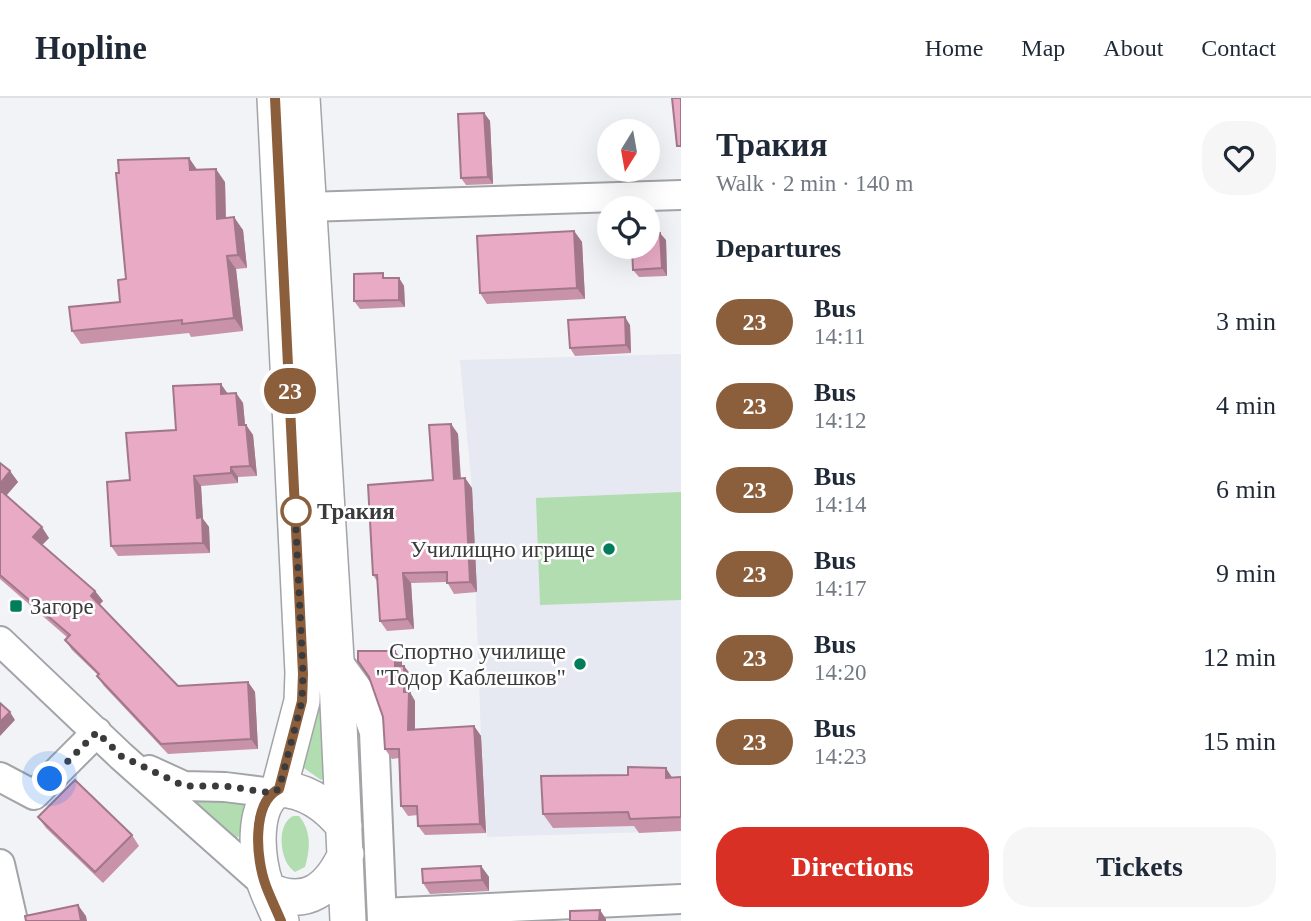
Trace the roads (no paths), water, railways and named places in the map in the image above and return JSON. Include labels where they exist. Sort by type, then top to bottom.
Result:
[{"type":"main road","points":[[275,98],[303,674],[302,701],[276,791],[263,807],[258,842],[271,898],[310,895],[328,883],[345,840],[329,810],[306,795],[276,791]]},
{"type":"main road","points":[[302,98],[336,659],[348,921]]},
{"type":"street","points":[[307,207],[681,195]]},
{"type":"street","points":[[0,641],[271,898]]},
{"type":"street","points":[[336,659],[360,692],[374,732],[382,917],[681,899]]},
{"type":"street","points":[[0,777],[34,795],[97,732]]},
{"type":"street","points":[[121,756],[184,786],[225,786],[276,791]]},
{"type":"street","points":[[0,864],[13,921]]},
{"type":"place","name":"Тракия","points":[[296,511]]},
{"type":"place","name":"Училищно игрище","points":[[609,549]]},
{"type":"place","name":"Загоре","points":[[16,606]]},
{"type":"place","name":"Спортно училище \"Тодор Каблешков\"","points":[[580,664]]}]
